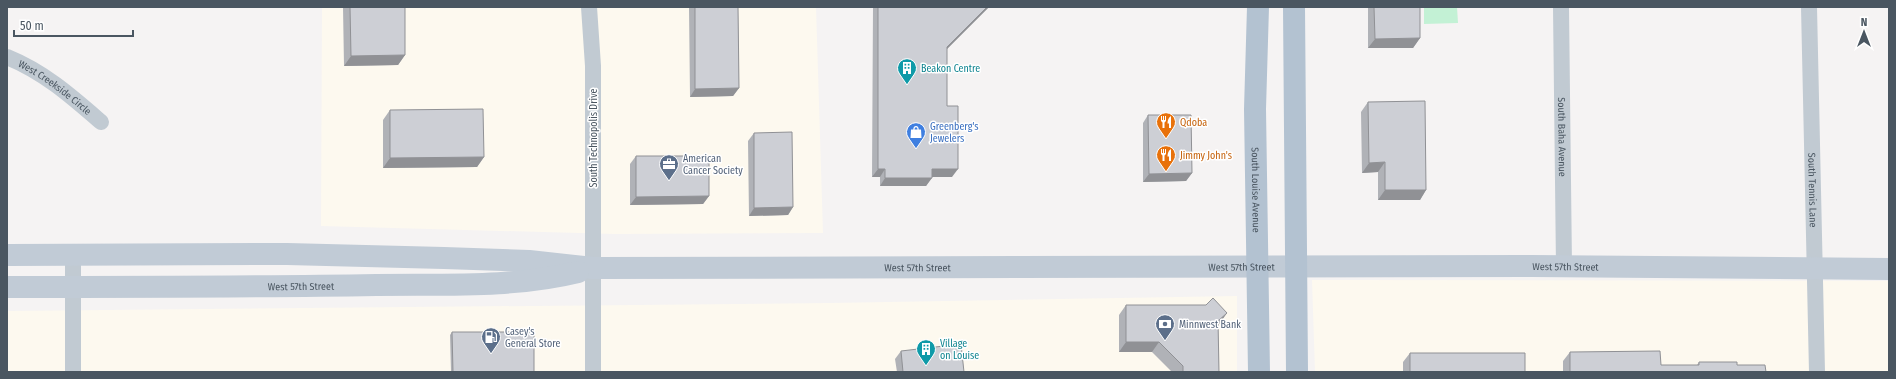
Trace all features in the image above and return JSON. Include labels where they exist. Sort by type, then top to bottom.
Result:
[{"type":"main road","name":"South Louise Avenue","points":[[1258,7],[1254,109],[1259,372]]},
{"type":"main road","points":[[1294,7],[1297,372]]},
{"type":"main road","name":"West 57th Street","points":[[7,255],[286,254],[529,261],[593,268],[1296,266],[1889,269]]},
{"type":"main road","name":"West 57th Street","points":[[7,287],[328,286],[493,283],[551,278],[593,268]]},
{"type":"street","name":"South Technopolis Drive","points":[[588,7],[593,66],[593,372]]},
{"type":"street","name":"South Baha Avenue","points":[[1561,7],[1564,267]]},
{"type":"street","name":"South Tennis Lane","points":[[1809,7],[1816,269],[1817,372]]},
{"type":"street","name":"West Creekside Circle","points":[[7,57],[34,69],[50,79],[101,122]]},
{"type":"street","points":[[72,254],[73,372]]},
{"type":"shaded area","points":[[322,7],[816,7],[823,233],[615,234],[321,226]]},
{"type":"shaded area","points":[[1312,280],[1889,281],[1889,372],[1315,372]]},
{"type":"shaded area","points":[[1237,296],[1237,372],[7,372],[7,311],[830,303]]},
{"type":"green space","points":[[1424,7],[1457,7],[1458,23],[1424,24]]},
{"type":"building","points":[[350,7],[405,7],[405,55],[351,56]]},
{"type":"building","points":[[695,7],[738,7],[739,88],[695,89]]},
{"type":"building","name":"Beakon Centre","points":[[878,7],[987,7],[947,47],[947,106],[958,106],[958,169],[932,169],[932,178],[885,178],[885,169],[878,169]]},
{"type":"building","points":[[1374,7],[1420,7],[1420,38],[1375,39]]},
{"type":"building","points":[[1425,101],[1426,190],[1385,190],[1385,162],[1369,163],[1368,102]]},
{"type":"building","points":[[483,109],[484,157],[390,158],[390,110]]},
{"type":"building","points":[[1148,115],[1191,115],[1192,173],[1149,174]]},
{"type":"building","points":[[792,132],[793,207],[754,208],[754,133]]},
{"type":"building","points":[[636,156],[709,156],[709,196],[636,197]]},
{"type":"building","name":"Minnwest Bank","points":[[1213,298],[1227,313],[1218,321],[1219,372],[1183,372],[1183,366],[1159,342],[1126,342],[1126,305],[1206,305]]},
{"type":"building","name":"Casey's General Store","points":[[452,332],[534,332],[534,372],[453,372]]},
{"type":"building","name":"Village on Louise","points":[[961,344],[964,372],[903,372],[901,351]]},
{"type":"building","points":[[1660,351],[1661,365],[1699,365],[1699,362],[1737,362],[1737,365],[1765,365],[1766,372],[1570,372],[1570,352]]},
{"type":"building","points":[[1410,353],[1525,353],[1525,372],[1410,372]]},
{"type":"place","name":"Beakon Centre","points":[[907,85]]},
{"type":"place","name":"Qdoba","points":[[1166,139]]},
{"type":"place","name":"Greenberg's Jewelers","points":[[916,149]]},
{"type":"place","name":"Jimmy John's","points":[[1166,172]]},
{"type":"place","name":"American Cancer Society","points":[[669,181]]},
{"type":"place","name":"Minnwest Bank","points":[[1165,341]]},
{"type":"place","name":"Casey's General Store","points":[[491,354]]},
{"type":"place","name":"Village on Louise","points":[[926,366]]}]
